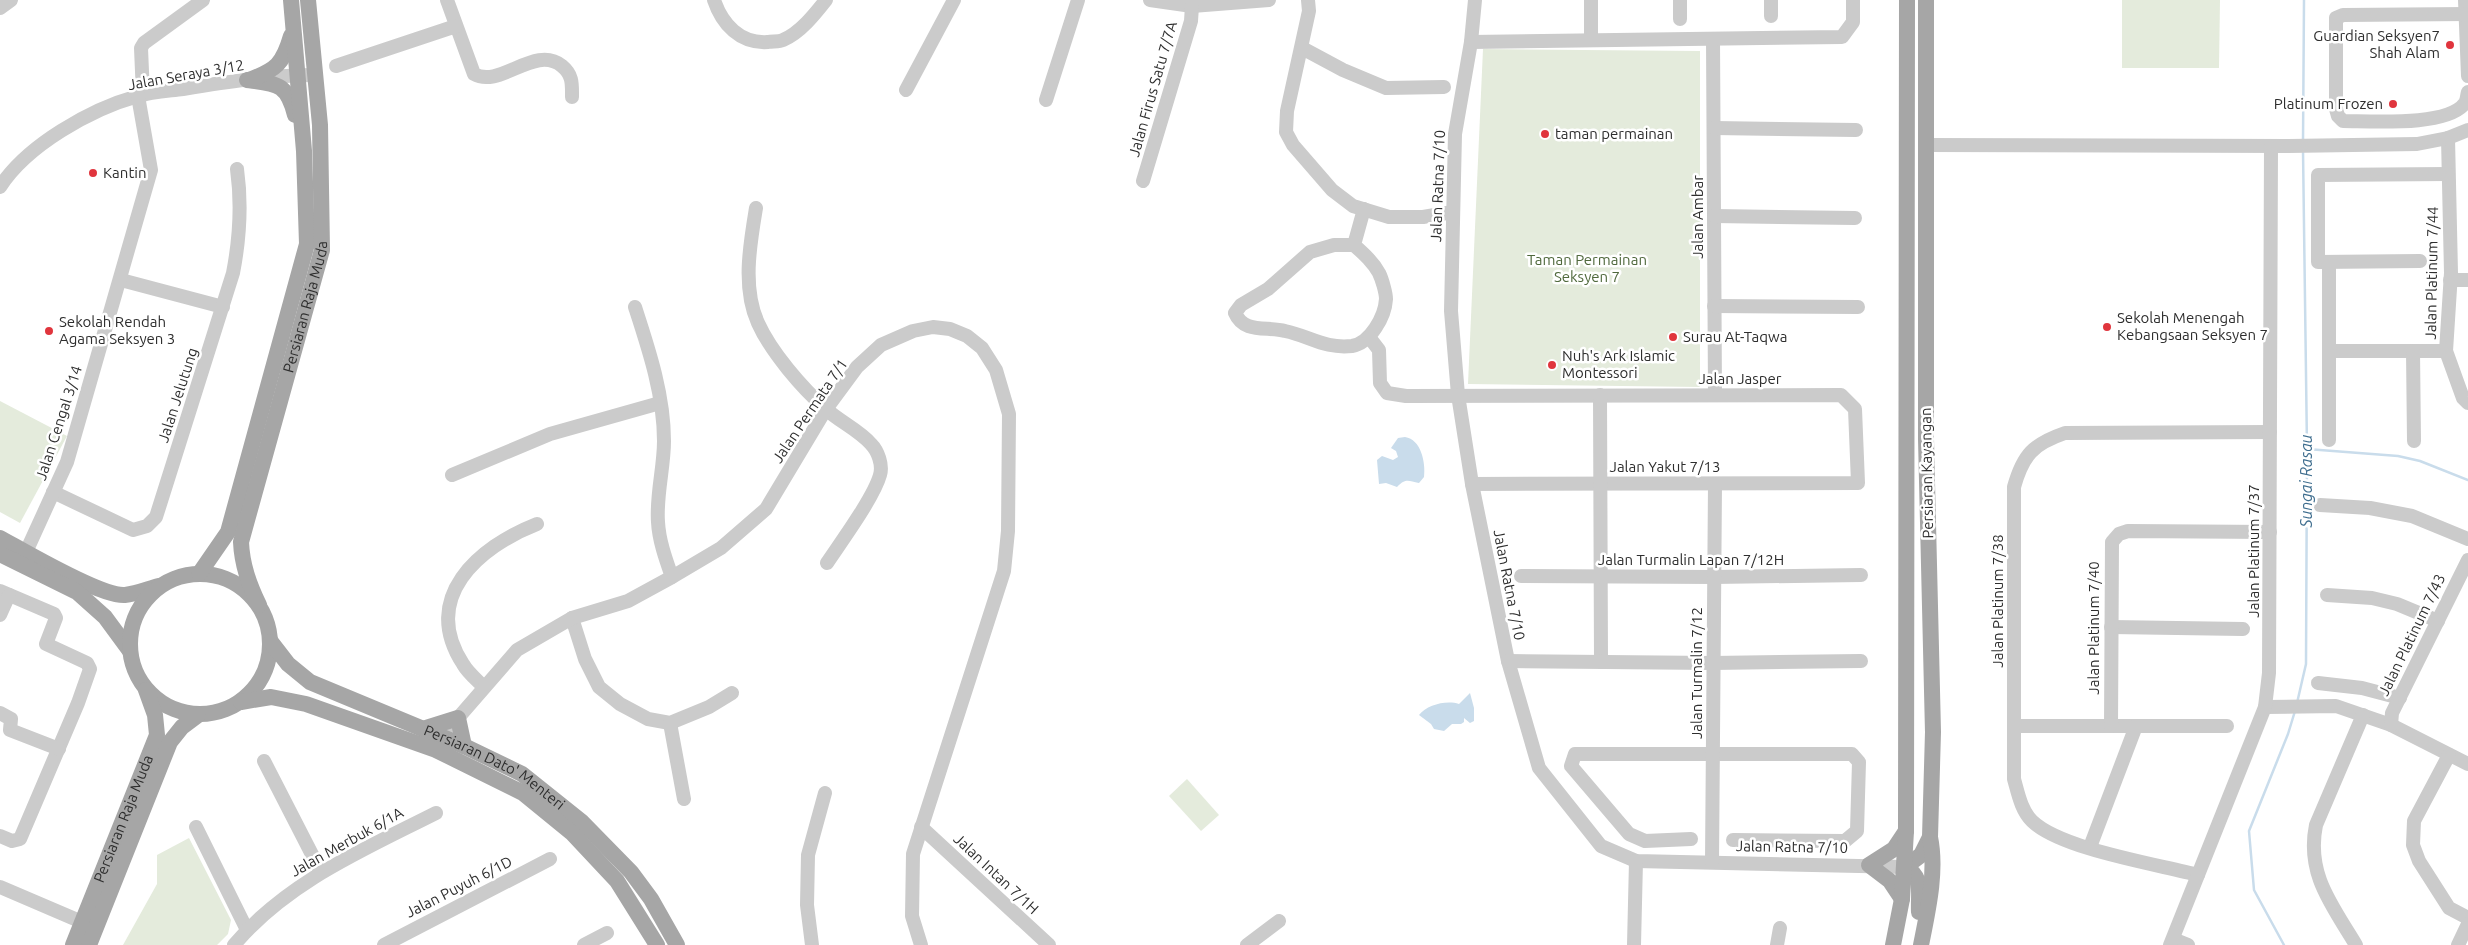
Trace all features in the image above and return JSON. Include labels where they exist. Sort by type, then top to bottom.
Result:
[{"type":"main road","name":"Persiaran Raja Muda","points":[[199,574],[228,532],[307,244],[304,151],[291,0]]},
{"type":"main road","name":"Persiaran Raja Muda","points":[[259,604],[245,574],[241,542],[322,250],[320,125],[308,0]]},
{"type":"main road","name":"Persiaran Kayangan","points":[[1893,945],[1902,899],[1906,831],[1907,0]]},
{"type":"main road","name":"Persiaran Kayangan","points":[[1920,945],[1931,886],[1933,852],[1930,836],[1933,732],[1926,449],[1926,0]]},
{"type":"main road","points":[[247,80],[276,67],[286,54],[294,28]]},
{"type":"main road","points":[[247,80],[272,83],[286,91],[290,98],[304,151]]},
{"type":"main road","points":[[0,538],[91,585],[124,595],[163,585],[180,577],[199,574],[222,577],[243,588],[259,604],[268,623],[271,642],[268,665],[257,686],[241,702],[220,712],[198,715],[170,708],[146,690],[135,672],[130,651],[132,625],[144,602],[163,585]]},
{"type":"main road","points":[[0,554],[77,592],[104,617],[130,651]]},
{"type":"main road","name":"Persiaran Dato' Menteri","points":[[271,642],[288,664],[310,682],[423,729],[440,744],[523,793],[572,833],[617,881],[657,945]]},
{"type":"main road","name":"Persiaran Raja Muda","points":[[73,945],[157,735],[155,715],[146,690]]},
{"type":"main road","name":"Persiaran Dato' Menteri","points":[[241,702],[271,697],[306,704],[440,744],[464,746],[522,774],[582,822],[631,872],[650,899],[677,945]]},
{"type":"main road","name":"Persiaran Raja Muda","points":[[89,945],[170,742],[182,727],[198,715]]},
{"type":"main road","points":[[423,729],[458,718],[464,746]]},
{"type":"main road","points":[[1902,899],[1890,881],[1869,866],[1894,849],[1906,831]]},
{"type":"main road","points":[[1920,945],[1919,879],[1915,873],[1905,866],[1921,855],[1930,836]]},
{"type":"street","points":[[0,8],[10,0]]},
{"type":"street","name":"Jalan Cengal 3/14","points":[[26,552],[67,462],[78,429],[151,170],[141,96],[141,48],[144,43],[203,0]]},
{"type":"street","points":[[447,0],[474,74],[486,78],[539,60],[550,60],[568,71],[571,77],[572,97]]},
{"type":"street","points":[[714,0],[720,17],[732,32],[757,43],[783,40],[808,22],[826,0]]},
{"type":"street","points":[[906,90],[954,0]]},
{"type":"street","points":[[1046,100],[1078,0]]},
{"type":"street","points":[[1150,0],[1192,6],[1269,0]]},
{"type":"street","points":[[1308,0],[1309,11],[1302,48],[1289,95],[1286,132],[1293,145],[1332,190],[1353,206],[1389,217],[1423,217],[1453,212]]},
{"type":"street","name":"Jalan Ratna 7/10","points":[[1475,0],[1471,42],[1455,134],[1451,311],[1458,395],[1472,484],[1508,661],[1539,768],[1601,846],[1636,861],[1905,866]]},
{"type":"street","points":[[1591,0],[1591,40]]},
{"type":"street","points":[[1680,0],[1680,19]]},
{"type":"street","points":[[1771,0],[1771,16]]},
{"type":"street","points":[[1471,42],[1842,37],[1853,22],[1853,0]]},
{"type":"street","points":[[2465,0],[2468,76]]},
{"type":"street","name":"Jalan Firus Satu 7/7A","points":[[1144,181],[1191,21],[1192,6]]},
{"type":"street","points":[[2467,14],[2343,16],[2336,18],[2336,109],[2338,116],[2344,121],[2416,121],[2456,110],[2465,103],[2468,92]]},
{"type":"street","points":[[336,66],[456,26]]},
{"type":"street","name":"Jalan Ambar","points":[[1713,38],[1715,395]]},
{"type":"street","points":[[1302,48],[1343,70],[1386,88],[1444,87]]},
{"type":"street","name":"Jalan Seraya 3/12","points":[[0,187],[8,174],[38,148],[68,127],[107,108],[141,96],[247,80],[315,75]]},
{"type":"street","points":[[2347,121],[2354,130],[2355,145]]},
{"type":"street","points":[[2355,145],[2361,126],[2367,121]]},
{"type":"street","points":[[1714,128],[1856,130]]},
{"type":"street","points":[[1925,145],[2288,146],[2417,144],[2448,138],[2468,130]]},
{"type":"street","name":"Jalan Platinum 7/44","points":[[2448,138],[2450,280],[2446,351],[2462,398],[2468,402]]},
{"type":"street","name":"Jalan Platinum 7/37","points":[[2171,942],[2265,706],[2269,673],[2271,146]]},
{"type":"street","name":"Jalan Jelutung","points":[[53,492],[133,530],[141,529],[156,517],[233,273],[240,238],[242,203],[238,169]]},
{"type":"street","points":[[2329,440],[2329,351],[2318,175],[2448,174]]},
{"type":"street","points":[[756,208],[749,247],[749,285],[758,323],[780,357],[826,409],[870,442],[878,454],[881,474],[827,563]]},
{"type":"street","points":[[1354,245],[1364,209]]},
{"type":"street","points":[[1714,216],[1855,218]]},
{"type":"street","points":[[1334,245],[1354,245],[1368,258],[1380,275],[1386,299],[1378,325],[1369,337],[1354,346],[1325,345],[1286,331],[1249,327],[1239,322],[1236,313],[1241,305],[1268,288],[1310,252],[1334,245]]},
{"type":"street","points":[[2323,262],[2420,262]]},
{"type":"street","points":[[121,280],[223,307]]},
{"type":"street","points":[[2450,280],[2468,280]]},
{"type":"street","points":[[1714,306],[1858,307]]},
{"type":"street","points":[[635,307],[653,362],[660,403],[664,441],[658,522],[662,549],[672,578]]},
{"type":"street","name":"Jalan Permata 7/1","points":[[440,744],[458,718],[516,650],[572,618],[628,601],[672,578],[721,548],[766,509],[826,409],[857,367],[881,345],[913,331],[933,327],[950,329],[967,336],[982,348],[996,370],[1009,414],[1008,531],[1004,571],[913,854],[912,916],[921,945]]},
{"type":"street","name":"Jalan Jasper","points":[[1369,337],[1378,350],[1380,383],[1388,393],[1406,396],[1841,395],[1855,409],[1858,483]]},
{"type":"street","points":[[2329,351],[2446,351]]},
{"type":"street","points":[[2413,351],[2414,441]]},
{"type":"street","points":[[1600,395],[1601,662]]},
{"type":"street","points":[[452,475],[550,434],[660,403]]},
{"type":"street","name":"Jalan Platinum 7/38","points":[[2198,875],[2057,838],[2031,820],[2020,801],[2014,779],[2014,487],[2026,456],[2035,446],[2065,433],[2270,432]]},
{"type":"street","name":"Jalan Yakut 7/13","points":[[1472,484],[1858,483]]},
{"type":"street","name":"Jalan Turmalin 7/12","points":[[1712,862],[1715,484]]},
{"type":"street","points":[[2320,505],[2370,508],[2412,516],[2468,539]]},
{"type":"street","points":[[484,687],[464,666],[454,649],[448,629],[449,606],[458,582],[471,564],[489,548],[514,533],[537,524]]},
{"type":"street","name":"Jalan Platinum 7/40","points":[[2111,726],[2110,552],[2112,542],[2119,534],[2128,531],[2270,532]]},
{"type":"street","name":"Jalan Platinum 7/43","points":[[2391,725],[2392,713],[2468,560]]},
{"type":"street","name":"Jalan Turmalin Lapan 7/12H","points":[[1521,576],[1714,577],[1861,575]]},
{"type":"street","points":[[0,615],[4,593],[54,614],[56,618],[46,644],[87,662],[90,666],[78,703],[20,838],[12,841],[0,836]]},
{"type":"street","points":[[2327,595],[2372,598],[2397,604],[2438,621]]},
{"type":"street","points":[[572,618],[586,660],[598,687],[620,704],[648,719],[670,723],[709,707],[732,693]]},
{"type":"street","points":[[2111,627],[2243,629]]},
{"type":"street","points":[[1508,661],[1714,663],[1861,661]]},
{"type":"street","points":[[2318,683],[2362,688],[2400,698]]},
{"type":"street","points":[[2265,706],[2336,706],[2391,725],[2468,764]]},
{"type":"street","points":[[0,713],[11,719],[10,730],[59,749]]},
{"type":"street","points":[[2356,945],[2316,874],[2313,841],[2316,825],[2363,715]]},
{"type":"street","points":[[670,723],[684,799]]},
{"type":"street","points":[[2015,726],[2227,726]]},
{"type":"street","points":[[2090,848],[2136,726]]},
{"type":"street","points":[[1691,839],[1645,841],[1629,834],[1571,766],[1575,754],[1852,754],[1859,762],[1857,831],[1845,842],[1733,840]]},
{"type":"street","points":[[2449,755],[2414,821],[2413,845],[2419,861],[2449,908],[2468,918]]},
{"type":"street","points":[[264,761],[321,872]]},
{"type":"street","points":[[812,945],[807,905],[808,855],[826,793]]},
{"type":"street","name":"Jalan Merbuk 6/1A","points":[[234,945],[247,930],[282,898],[321,872],[436,813]]},
{"type":"street","points":[[196,826],[247,930]]},
{"type":"street","name":"Jalan Intan 7/1H","points":[[921,827],[1049,945]]},
{"type":"street","name":"Jalan Puyuh 6/1D","points":[[384,945],[550,859]]},
{"type":"street","points":[[1634,945],[1636,861]]},
{"type":"street","points":[[1,891],[82,922]]},
{"type":"street","points":[[1247,945],[1279,921]]},
{"type":"street","points":[[2458,945],[2468,924]]},
{"type":"street","points":[[1777,945],[1780,928]]},
{"type":"street","points":[[584,945],[607,933]]},
{"type":"street","points":[[2171,942],[2188,945]]},
{"type":"green space","points":[[2122,0],[2220,0],[2219,68],[2122,68]]},
{"type":"green space","name":"Taman Permainan Seksyen 7","points":[[1483,49],[1700,51],[1700,387],[1468,384]]},
{"type":"green space","points":[[0,401],[67,436],[20,523],[0,512]]},
{"type":"green space","points":[[1187,779],[1219,815],[1201,831],[1169,796]]},
{"type":"green space","points":[[189,838],[231,920],[228,934],[217,945],[123,945],[157,884],[157,855]]},
{"type":"water","points":[[1405,437],[1415,442],[1419,447],[1424,465],[1424,477],[1419,483],[1405,481],[1397,487],[1386,483],[1379,484],[1377,460],[1382,456],[1393,460],[1398,457],[1396,451],[1391,448],[1398,438]]},
{"type":"water","points":[[1470,693],[1474,708],[1474,721],[1470,723],[1464,718],[1464,722],[1461,724],[1452,724],[1444,731],[1434,729],[1431,724],[1419,715],[1422,711],[1437,704],[1459,704]]},
{"type":"waterway","name":"Sungai Rasau","points":[[2303,142],[2304,0]]},
{"type":"waterway","name":"Sungai Rasau","points":[[2297,703],[2306,664],[2307,449],[2303,150]]},
{"type":"waterway","points":[[2307,449],[2398,456],[2420,461],[2468,480]]},
{"type":"waterway","name":"Sungai Rasau","points":[[2284,945],[2254,890],[2249,831],[2288,734],[2295,711]]},
{"type":"place","name":"Guardian Seksyen7 Shah Alam","points":[[2450,45]]},
{"type":"place","name":"Platinum Frozen","points":[[2393,104]]},
{"type":"place","name":"taman permainan","points":[[1545,134]]},
{"type":"place","name":"Kantin","points":[[93,173]]},
{"type":"place","name":"Sekolah Menengah Kebangsaan Seksyen 7","points":[[2107,327]]},
{"type":"place","name":"Sekolah Rendah Agama Seksyen 3","points":[[49,331]]},
{"type":"place","name":"Surau At-Taqwa","points":[[1673,337]]},
{"type":"place","name":"Nuh's Ark Islamic Montessori","points":[[1552,365]]}]
